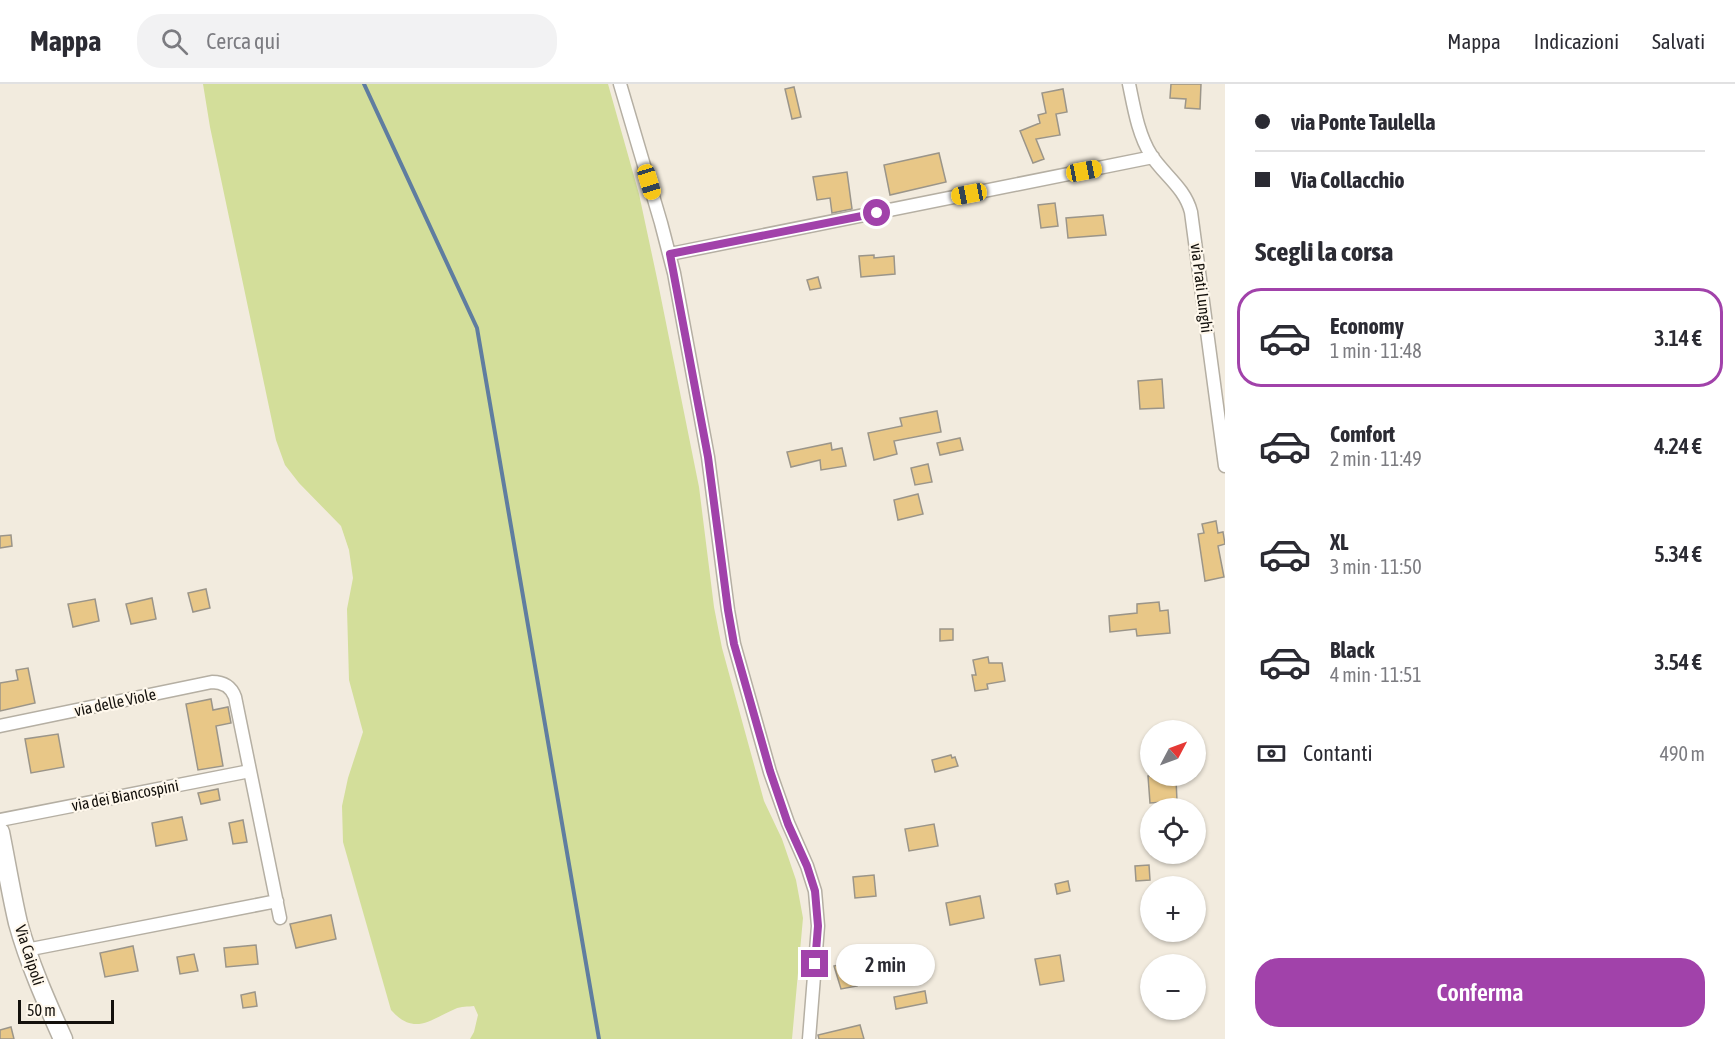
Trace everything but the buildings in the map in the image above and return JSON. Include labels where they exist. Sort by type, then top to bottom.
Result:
[{"type":"street","points":[[620,84],[670,254],[708,457],[734,644],[770,771],[815,891],[818,926],[809,1039]]},
{"type":"street","name":"via Prati Lunghi","points":[[1129,84],[1141,134],[1153,157],[1183,193],[1191,212],[1225,466]]},
{"type":"street","points":[[670,254],[1153,157]]},
{"type":"street","name":"via delle Viole","points":[[0,726],[212,682],[222,683],[229,686],[235,697],[250,771]]},
{"type":"street","points":[[250,771],[280,918]]},
{"type":"street","name":"via dei Biancospini","points":[[0,820],[250,771]]},
{"type":"street","name":"Via Caipoli","points":[[0,832],[26,950],[63,1039]]},
{"type":"street","points":[[26,950],[277,901]]},
{"type":"green space","points":[[203,84],[608,84],[639,194],[658,283],[699,487],[714,607],[722,648],[764,801],[782,839],[796,880],[803,918],[792,1039],[470,1039],[478,1015],[474,1006],[457,1008],[430,1021],[415,1024],[399,1018],[391,1010],[343,842],[342,806],[348,778],[363,732],[349,680],[347,609],[353,578],[349,550],[341,526],[299,483],[285,465],[276,440]]},
{"type":"waterway","points":[[364,84],[477,328],[599,1039]]},
{"type":"route","points":[[815,964],[818,926],[817,902],[812,879],[788,824],[770,771],[734,644],[708,457],[670,254],[877,213]]}]
